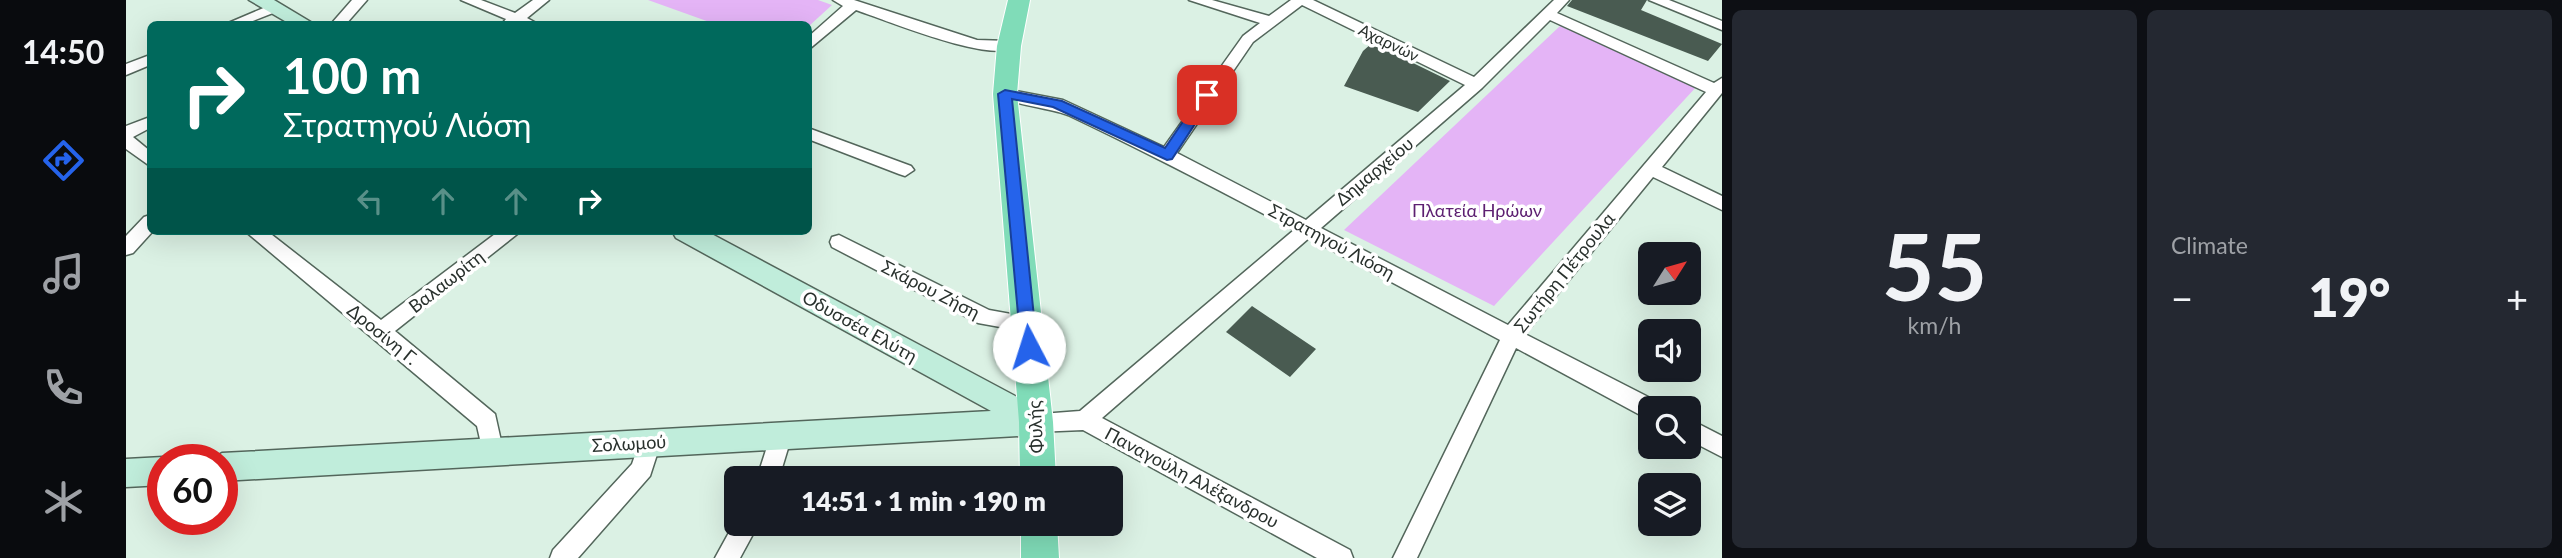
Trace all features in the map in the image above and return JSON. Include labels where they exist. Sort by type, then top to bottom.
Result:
[{"type":"main road","name":"Φυλής","points":[[1019,0],[1009,46],[1005,94],[1036,422],[1038,466]]},
{"type":"main road","points":[[1039,536],[1040,558]]},
{"type":"street","points":[[341,21],[360,0]]},
{"type":"street","points":[[468,0],[514,21]]},
{"type":"street","points":[[520,21],[542,0]]},
{"type":"street","points":[[1196,0],[1269,21]]},
{"type":"street","points":[[1167,155],[1234,55],[1269,21],[1301,0]]},
{"type":"street","name":"Αχαρνών","points":[[1301,0],[1476,84]]},
{"type":"street","name":"Δημαρχείου","points":[[1085,420],[1476,84],[1550,15],[1562,0]]},
{"type":"street","points":[[1656,0],[1722,26]]},
{"type":"street","points":[[812,41],[847,2],[976,45],[1009,46]]},
{"type":"street","points":[[238,21],[266,4],[298,21]]},
{"type":"street","points":[[1550,15],[1719,87]]},
{"type":"street","points":[[126,70],[147,61]]},
{"type":"street","name":"Σωτήρη Πέτρουλα","points":[[1405,558],[1512,335],[1719,87]]},
{"type":"street","name":"Στρατηγού Λιόση","points":[[1005,94],[1057,104],[1167,155],[1638,403]]},
{"type":"street","points":[[126,133],[147,123]]},
{"type":"street","points":[[812,134],[905,170]]},
{"type":"street","points":[[126,140],[147,158]]},
{"type":"street","points":[[1649,168],[1722,204]]},
{"type":"street","points":[[126,248],[147,225]]},
{"type":"street","name":"Δροσίνη Γ.","points":[[259,235],[381,331],[487,421],[492,450]]},
{"type":"street","name":"Βαλαωρίτη","points":[[381,331],[507,235]]},
{"type":"street","name":"Οδυσσέα Ελύτη","points":[[692,235],[1036,422]]},
{"type":"street","name":"Σκάρου Ζήση","points":[[839,242],[985,317],[1027,324]]},
{"type":"street","name":"Παναγούλη Αλέξανδρου","points":[[1036,422],[1085,420],[1341,558]]},
{"type":"street","name":"Σολωμού","points":[[238,466],[1036,422]]},
{"type":"street","points":[[772,466],[781,435]]},
{"type":"street","points":[[1701,436],[1722,447]]},
{"type":"street","points":[[562,558],[642,469],[650,442]]},
{"type":"street","points":[[126,473],[147,472]]},
{"type":"street","points":[[727,558],[740,536]]},
{"type":"green space","points":[[648,0],[818,0],[832,5],[812,23],[812,21],[707,21]]},
{"type":"green space","name":"Πλατεία Ηρώων","points":[[1560,26],[1698,85],[1494,306],[1344,230]]},
{"type":"building","points":[[1572,0],[1647,0],[1641,10],[1722,44],[1708,61],[1567,6]]},
{"type":"building","points":[[1372,43],[1450,81],[1418,112],[1344,86],[1363,51]]},
{"type":"building","points":[[1252,306],[1316,349],[1290,377],[1226,332]]},
{"type":"route","points":[[1029,347],[1005,94],[1057,104],[1167,155],[1207,95]]}]
